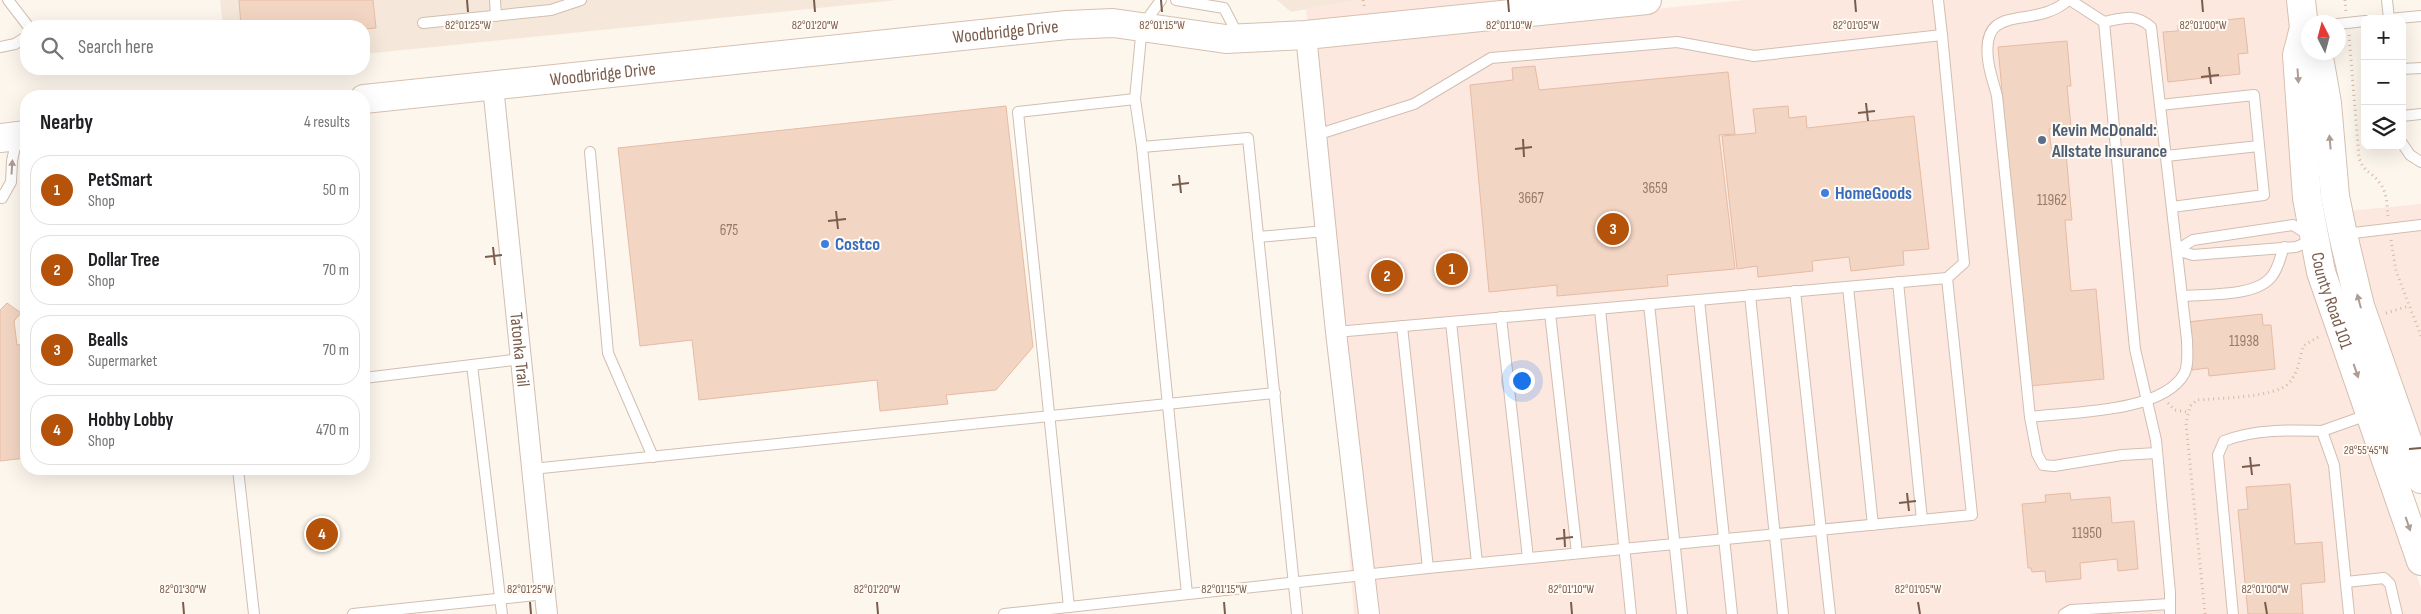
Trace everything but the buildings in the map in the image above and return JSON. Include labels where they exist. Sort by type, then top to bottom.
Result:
[{"type":"street","name":"Woodbridge Drive","points":[[370,98],[1068,25],[1113,23],[1226,39],[1306,35],[1647,0]]},
{"type":"street","name":"County Road 101","points":[[2301,0],[2304,15]]},
{"type":"street","points":[[1306,35],[1367,614]]},
{"type":"street","name":"County Road 101","points":[[2301,45],[2297,55],[2307,198],[2321,272],[2421,562]]},
{"type":"street","name":"County Road 101","points":[[2319,60],[2327,103],[2335,196],[2360,306],[2411,439],[2421,479]]},
{"type":"street","name":"Tatonka Trail","points":[[493,86],[547,614]]},
{"type":"street","points":[[2315,239],[2343,235]]},
{"type":"street","points":[[2382,448],[2411,439]]},
{"type":"lane","points":[[8,0],[23,20]]},
{"type":"lane","points":[[495,0],[496,16]]},
{"type":"lane","points":[[423,23],[551,10],[581,0]]},
{"type":"lane","points":[[1161,0],[1142,26],[1135,99],[1142,147],[1188,594]]},
{"type":"lane","points":[[1176,0],[1224,8],[1240,38]]},
{"type":"lane","points":[[1336,332],[1947,278],[1964,262],[1938,0]]},
{"type":"lane","points":[[2030,417],[2126,406],[2146,401],[2165,394],[2184,374],[2188,359],[2151,27],[2141,18],[2126,17],[2104,22],[2069,0],[2059,8],[2042,15],[2001,19],[1991,29],[1987,43],[1988,60],[1997,96],[2030,417],[2037,454],[2043,465],[2157,453]]},
{"type":"lane","points":[[2387,0],[2389,15]]},
{"type":"lane","points":[[2406,17],[2421,16]]},
{"type":"lane","points":[[2346,23],[2361,21]]},
{"type":"lane","points":[[2064,614],[2071,610],[2170,609],[2157,453],[2136,349],[2104,22]]},
{"type":"lane","points":[[1316,135],[1414,104],[1491,58],[1677,42],[1754,56],[1942,35]]},
{"type":"lane","points":[[0,47],[15,44],[20,41]]},
{"type":"lane","points":[[2406,69],[2421,68]]},
{"type":"lane","points":[[2160,105],[2254,95],[2264,195],[2172,207]]},
{"type":"lane","points":[[1069,607],[1018,112],[1135,99]]},
{"type":"lane","points":[[2406,116],[2421,114]]},
{"type":"lane","points":[[0,195],[2,198],[11,182],[15,136]]},
{"type":"lane","points":[[1142,147],[1248,138],[1297,614]]},
{"type":"lane","points":[[2166,156],[2259,146]]},
{"type":"lane","points":[[2406,149],[2410,155],[2421,162]]},
{"type":"lane","points":[[590,152],[608,353],[653,457]]},
{"type":"lane","points":[[2343,235],[2421,225]]},
{"type":"lane","points":[[2177,250],[2193,240],[2293,226],[2315,239]]},
{"type":"lane","points":[[1258,237],[1326,231]]},
{"type":"lane","points":[[2177,250],[2193,255],[2296,247],[2315,239]]},
{"type":"lane","points":[[2182,296],[2255,290],[2271,278],[2279,264],[2284,247]]},
{"type":"lane","points":[[1004,614],[1069,607],[1086,610],[1188,594],[1294,582],[1972,515],[1947,278]]},
{"type":"lane","points":[[1898,282],[1922,520]]},
{"type":"lane","points":[[1848,287],[1873,525]]},
{"type":"lane","points":[[1795,291],[1830,614]]},
{"type":"lane","points":[[1750,295],[1783,614]]},
{"type":"lane","points":[[1699,300],[1732,614]]},
{"type":"lane","points":[[1649,304],[1682,614]]},
{"type":"lane","points":[[1600,308],[1631,614]]},
{"type":"lane","points":[[1550,313],[1578,553]]},
{"type":"lane","points":[[1501,317],[1528,558]]},
{"type":"lane","points":[[1451,322],[1477,563]]},
{"type":"lane","points":[[1402,326],[1428,568]]},
{"type":"lane","points":[[370,377],[521,359]]},
{"type":"lane","points":[[472,365],[502,614]]},
{"type":"lane","points":[[532,469],[1274,393]]},
{"type":"lane","points":[[2232,614],[2218,455],[2224,441],[2242,434],[2291,430],[2322,431],[2370,414]]},
{"type":"lane","points":[[2322,431],[2334,465],[2350,614]]},
{"type":"lane","points":[[239,475],[254,614]]},
{"type":"lane","points":[[2346,582],[2384,578],[2390,584],[2397,614]]},
{"type":"lane","points":[[352,614],[545,594]]},
{"type":"path","points":[[2344,15],[2345,0]]},
{"type":"path","points":[[2346,47],[2360,158],[2364,169],[2379,181],[2385,192],[2396,271],[2421,336]]},
{"type":"path","points":[[2380,315],[2409,306]]},
{"type":"path","points":[[2165,394],[2168,403],[2175,410],[2187,412]]},
{"type":"shaded area","points":[[220,0],[897,0],[370,53],[370,20],[222,20]]},
{"type":"shaded area","points":[[1277,0],[1360,0],[1291,12]]},
{"type":"shaded area","points":[[1360,0],[1549,0],[1308,25],[1306,9]]},
{"type":"shaded area","points":[[1744,0],[2293,0],[2313,275],[2421,588],[2421,614],[1354,614],[1309,44]]},
{"type":"shaded area","points":[[2421,204],[2421,451],[2368,303],[2347,211]]},
{"type":"place","name":"Kevin McDonald: Allstate Insurance","points":[[2042,140]]},
{"type":"place","name":"HomeGoods","points":[[1825,193]]},
{"type":"place","name":"Bealls","points":[[1613,229]]},
{"type":"place","name":"Costco","points":[[825,244]]},
{"type":"place","name":"PetSmart","points":[[1452,269]]},
{"type":"place","name":"Dollar Tree","points":[[1387,276]]},
{"type":"place","name":"Hobby Lobby","points":[[322,534]]}]
